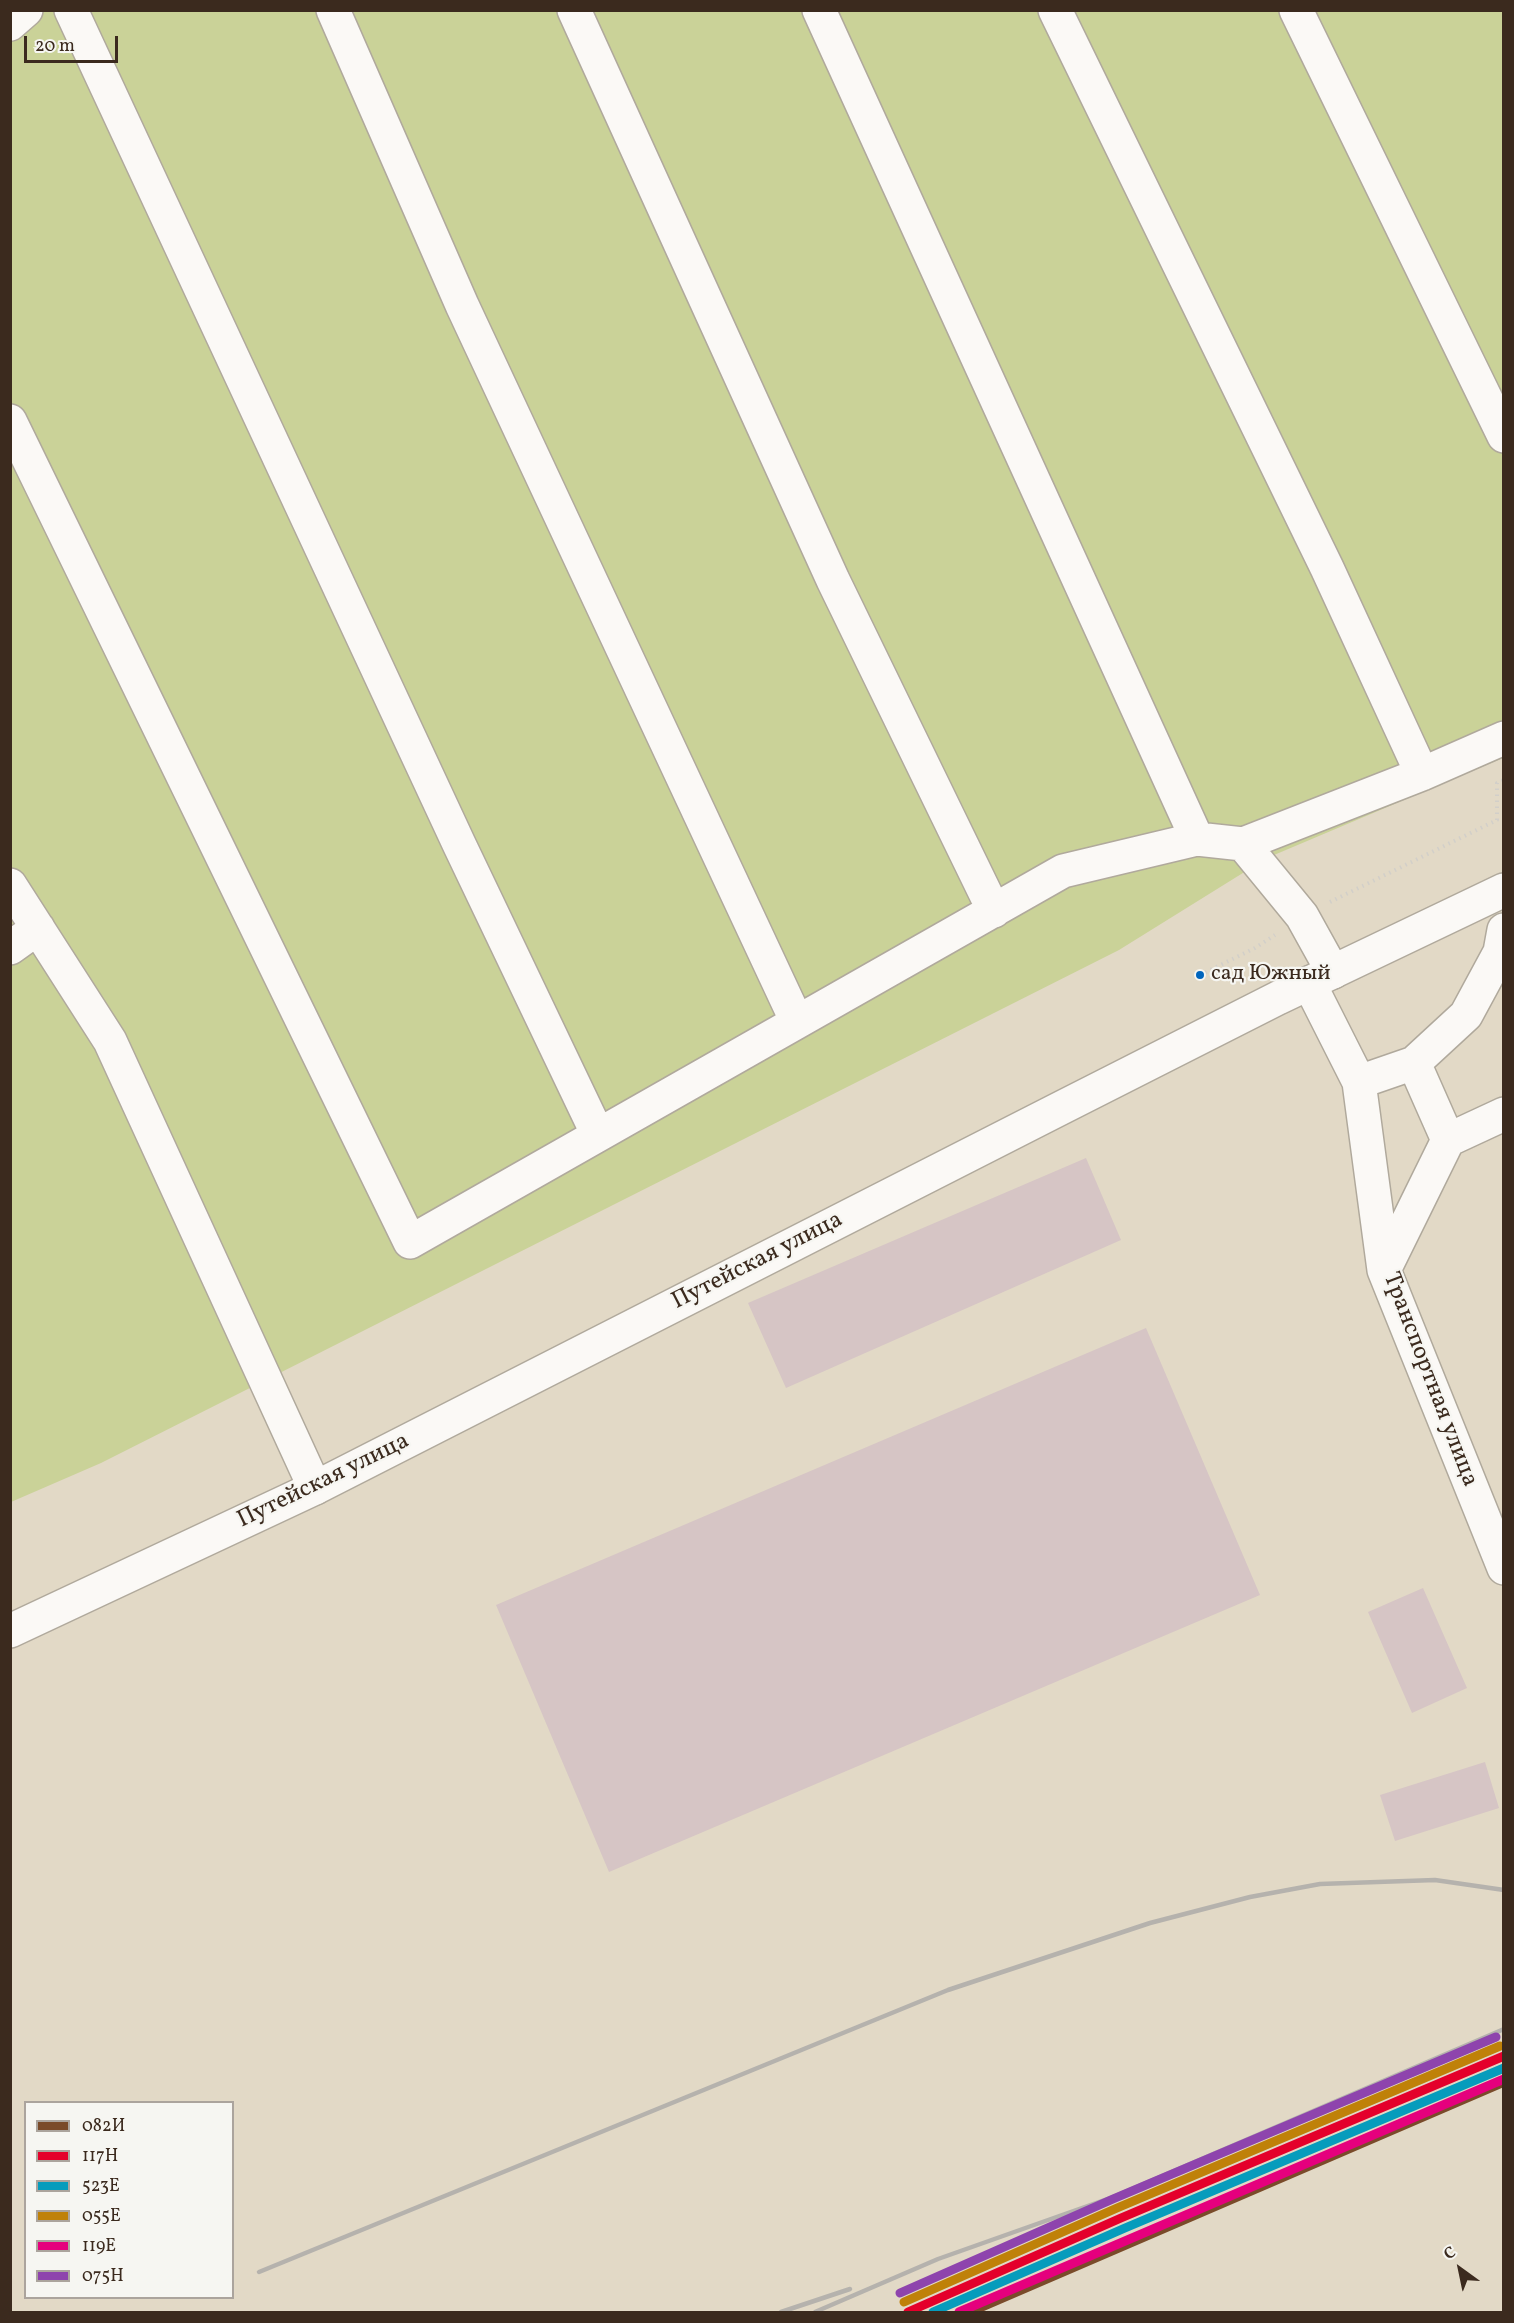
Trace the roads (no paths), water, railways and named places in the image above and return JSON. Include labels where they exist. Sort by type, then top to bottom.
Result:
[{"type":"main road","points":[[10,24],[26,10]]},
{"type":"main road","points":[[71,10],[454,834],[598,1135]]},
{"type":"main road","points":[[333,10],[462,305],[797,1022]]},
{"type":"main road","points":[[574,10],[833,580],[994,911]]},
{"type":"main road","points":[[819,10],[1197,839]]},
{"type":"main road","points":[[1055,10],[1327,568],[1422,774]]},
{"type":"main road","points":[[1296,10],[1503,436]]},
{"type":"main road","points":[[10,421],[410,1242],[1063,871],[1197,839],[1243,844],[1422,774],[1503,738]]},
{"type":"main road","name":"Транспортная улица","points":[[1243,844],[1302,916],[1321,978],[1359,1082],[1384,1270],[1503,1568]]},
{"type":"main road","points":[[10,885],[110,1041],[315,1488]]},
{"type":"main road","name":"Путейская улица","points":[[10,1631],[315,1488],[1321,978],[1503,890]]},
{"type":"main road","points":[[10,948],[38,928]]},
{"type":"main road","points":[[1359,1082],[1414,1063],[1466,1015],[1500,951],[1503,930]]},
{"type":"main road","points":[[1414,1063],[1448,1140]]},
{"type":"main road","points":[[1384,1270],[1448,1140],[1503,1114]]},
{"type":"railway","points":[[259,2272],[948,1990],[1150,1923],[1250,1897],[1320,1884],[1435,1880],[1504,1890]]},
{"type":"railway","points":[[815,2312],[938,2259],[1113,2197],[1504,2029]]},
{"type":"railway","points":[[781,2312],[850,2289]]},
{"type":"place","name":"сад Южный","points":[[1200,975]]}]
